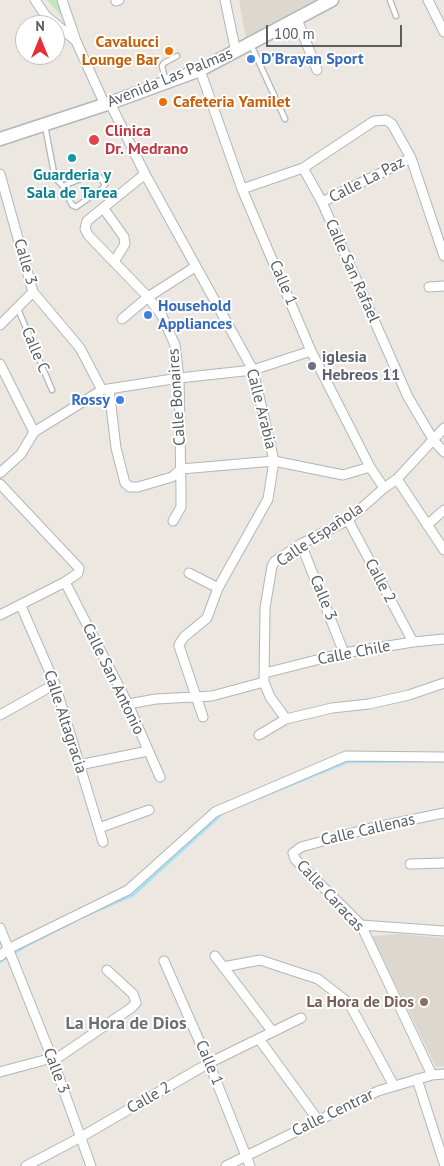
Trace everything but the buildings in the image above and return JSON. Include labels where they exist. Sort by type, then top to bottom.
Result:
[{"type":"street","points":[[35,0],[46,16],[76,41]]},
{"type":"street","name":"Calle Arabia","points":[[62,0],[76,41],[108,104],[253,370],[274,461],[268,499],[218,588],[207,618],[184,637],[180,643],[203,717]]},
{"type":"street","points":[[225,0],[236,52]]},
{"type":"street","points":[[428,0],[444,32]]},
{"type":"street","name":"Avenida Las Palmas","points":[[0,139],[108,104],[200,70],[328,1]]},
{"type":"street","points":[[298,18],[317,70]]},
{"type":"street","name":"Calle 1","points":[[200,70],[242,188],[311,351],[370,467],[384,488]]},
{"type":"street","points":[[242,188],[303,168],[374,121],[386,120],[392,124],[411,158],[444,256]]},
{"type":"street","name":"Calle La Paz","points":[[322,202],[411,158]]},
{"type":"street","name":"Calle San Rafael","points":[[303,168],[322,202],[408,397],[434,441],[444,452]]},
{"type":"street","name":"Calle 3","points":[[0,174],[33,292],[80,348],[106,389]]},
{"type":"street","name":"Calle Bonaires","points":[[145,174],[87,221],[85,229],[88,236],[148,297],[162,316],[175,344],[179,378],[181,507],[174,521]]},
{"type":"street","points":[[104,208],[124,237],[126,244],[114,262]]},
{"type":"street","points":[[122,319],[148,297],[195,266]]},
{"type":"street","points":[[429,287],[444,286]]},
{"type":"street","points":[[0,325],[33,292]]},
{"type":"street","points":[[0,473],[21,454],[34,432],[106,389],[179,378],[253,370],[311,351]]},
{"type":"street","points":[[0,364],[34,432]]},
{"type":"street","points":[[106,389],[116,448],[125,483],[130,487],[138,487],[172,477],[181,469],[274,461],[343,474],[370,467]]},
{"type":"street","name":"Calle Española","points":[[264,677],[264,623],[272,566],[275,561],[301,544],[348,520],[397,479],[444,428]]},
{"type":"street","points":[[397,479],[444,550]]},
{"type":"street","points":[[0,484],[79,568],[78,573],[65,582],[0,615]]},
{"type":"street","points":[[427,525],[444,510]]},
{"type":"street","name":"Calle 2","points":[[348,520],[413,642]]},
{"type":"street","name":"Calle 3","points":[[301,544],[344,653]]},
{"type":"street","points":[[189,573],[218,588]]},
{"type":"street","name":"Calle San Antonio","points":[[65,582],[128,704],[160,777]]},
{"type":"street","name":"Calle Altagracia","points":[[21,606],[55,684],[104,842]]},
{"type":"street","name":"Calle Chile","points":[[128,704],[156,699],[212,696],[264,677],[344,653],[444,639]]},
{"type":"street","points":[[264,677],[270,697],[286,719]]},
{"type":"street","points":[[259,735],[286,719],[332,708],[369,704],[409,695],[444,683]]},
{"type":"street","points":[[0,715],[55,684]]},
{"type":"street","points":[[79,764],[148,751]]},
{"type":"street","points":[[0,956],[8,949],[128,890],[215,812],[346,756],[444,758]]},
{"type":"street","points":[[99,828],[150,810]]},
{"type":"street","name":"Calle Callenas","points":[[294,853],[301,847],[367,829],[444,813]]},
{"type":"street","name":"Calle Caracas","points":[[294,853],[295,859],[361,925],[432,1075]]},
{"type":"street","points":[[410,864],[444,863]]},
{"type":"street","points":[[361,925],[444,931]]},
{"type":"street","name":"Calle 3","points":[[0,928],[53,1059],[91,1166]]},
{"type":"street","points":[[215,956],[272,1031]]},
{"type":"street","points":[[224,967],[260,960],[318,979],[349,1003],[394,1086]]},
{"type":"street","name":"Calle 1","points":[[164,961],[209,1063],[250,1166]]},
{"type":"street","points":[[0,1072],[53,1059],[131,1008],[136,1003],[133,994],[108,970]]},
{"type":"street","name":"Calle 2","points":[[26,1166],[81,1137],[209,1063],[301,1018]]},
{"type":"street","points":[[259,1039],[318,1120]]},
{"type":"street","name":"Calle Centrar","points":[[226,1166],[378,1091],[432,1075],[444,1074]]},
{"type":"street","points":[[417,1079],[444,1163]]},
{"type":"lane","points":[[390,0],[396,16]]},
{"type":"lane","points":[[250,44],[285,119]]},
{"type":"lane","points":[[166,83],[162,66],[178,56]]},
{"type":"lane","points":[[45,124],[55,178],[63,186],[72,205],[76,207],[104,188],[105,184],[98,175],[93,174],[63,186]]},
{"type":"lane","name":"Calle C","points":[[18,309],[52,390]]},
{"type":"shaded area","points":[[239,0],[318,0],[246,38]]},
{"type":"shaded area","name":"La Hora de Dios","points":[[399,934],[444,938],[444,1066],[436,1067],[372,936]]},
{"type":"green space","points":[[47,0],[57,0],[63,15]]},
{"type":"waterway","points":[[239,806],[347,762],[444,761]]},
{"type":"waterway","points":[[80,918],[133,895],[223,813]]},
{"type":"waterway","points":[[0,962],[26,946],[73,922]]},
{"type":"place","name":"Cavalucci Lounge Bar","points":[[169,51]]},
{"type":"place","name":"D'Brayan Sport","points":[[251,59]]},
{"type":"place","name":"Cafeteria Yamilet","points":[[163,102]]},
{"type":"place","name":"Clinica Dr. Medrano","points":[[94,140]]},
{"type":"place","name":"Guarderia y Sala de Tarea","points":[[72,158]]},
{"type":"place","name":"Household Appliances","points":[[148,315]]},
{"type":"place","name":"iglesia Hebreos 11","points":[[312,366]]},
{"type":"place","name":"Rossy","points":[[120,400]]},
{"type":"place","name":"La Hora de Dios","points":[[424,1002]]},
{"type":"district","name":"La Hora de Dios","points":[[126,1024]]}]
